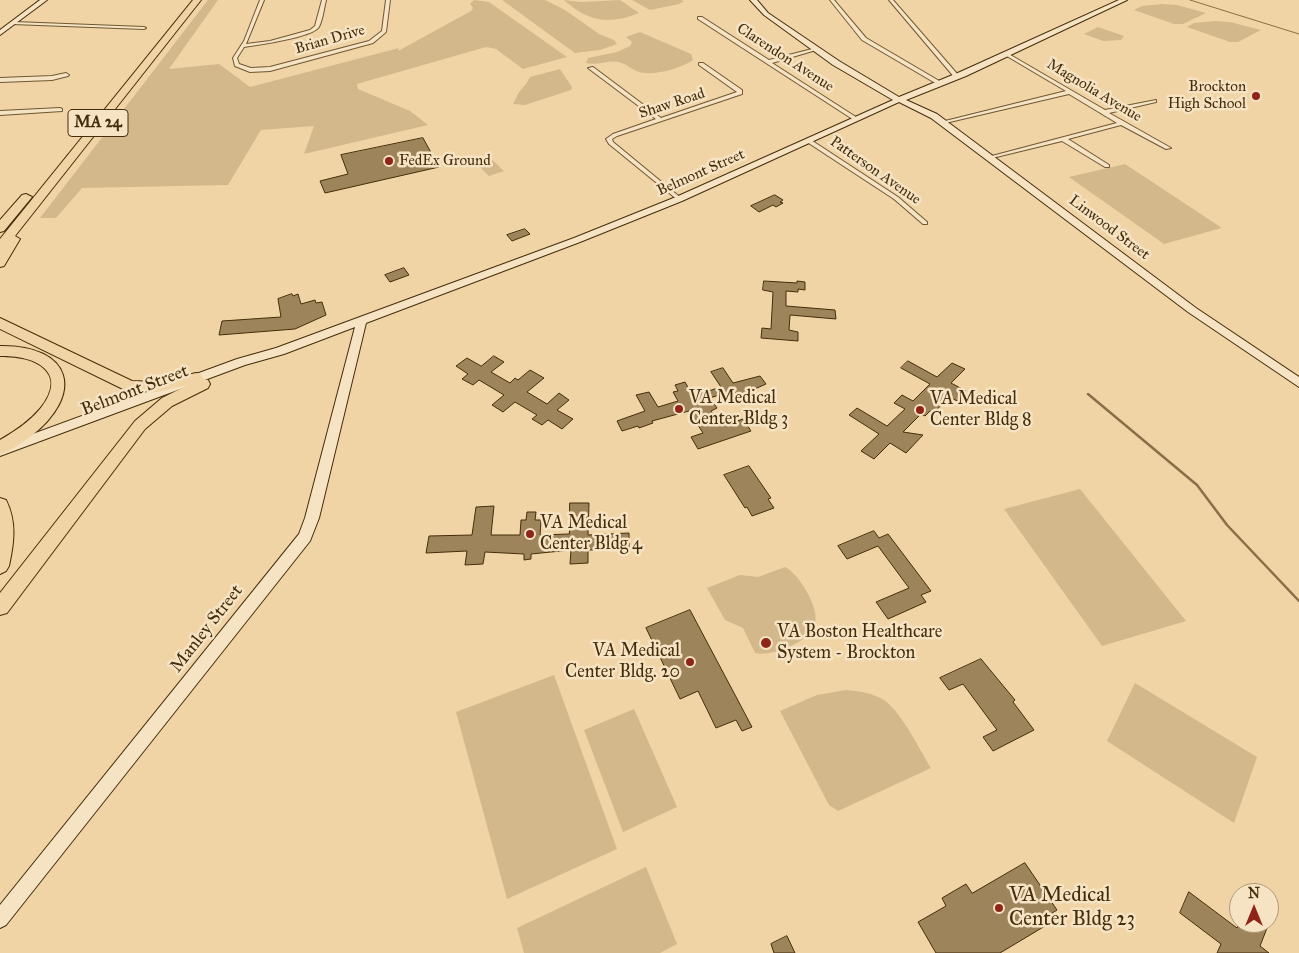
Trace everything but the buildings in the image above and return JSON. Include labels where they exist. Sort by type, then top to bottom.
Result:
[{"type":"highway","name":"MA 24","points":[[0,226],[187,0]]},
{"type":"highway","name":"MA 24","points":[[0,247],[197,0]]},
{"type":"highway","points":[[0,263],[31,207]]},
{"type":"highway","points":[[0,323],[130,386],[157,387],[204,380]]},
{"type":"highway","points":[[0,351],[25,352],[42,357],[54,368],[59,383],[55,398],[45,414],[26,431],[0,449]]},
{"type":"highway","points":[[0,607],[140,425],[167,402],[204,380]]},
{"type":"highway","points":[[0,505],[6,525],[4,550],[0,566]]},
{"type":"main road","points":[[0,33],[44,0]]},
{"type":"main road","name":"Linwood Street","points":[[753,0],[763,12],[814,49],[885,93],[924,110],[943,123],[1192,310],[1299,383]]},
{"type":"main road","name":"Belmont Street","points":[[0,449],[245,368],[280,351],[361,322],[679,199],[900,99],[957,77],[1124,0]]},
{"type":"main road","name":"Manley Street","points":[[0,918],[305,537],[312,518],[361,322]]},
{"type":"main road","name":"Belmont Street","points":[[0,460],[204,380]]},
{"type":"street","points":[[243,46],[262,0]]},
{"type":"street","points":[[243,46],[270,42],[312,31],[317,26],[324,0]]},
{"type":"street","name":"Brian Drive","points":[[243,46],[236,56],[235,62],[239,66],[248,69],[274,68],[372,42],[384,32],[388,0]]},
{"type":"street","points":[[832,0],[864,40],[939,83]]},
{"type":"street","points":[[890,0],[957,77]]},
{"type":"street","name":"Clarendon Avenue","points":[[700,18],[856,119]]},
{"type":"street","points":[[14,23],[144,28]]},
{"type":"street","points":[[770,62],[814,49]]},
{"type":"street","name":"Magnolia Avenue","points":[[1007,54],[1122,123],[1168,148]]},
{"type":"street","points":[[701,64],[741,92]]},
{"type":"street","points":[[591,68],[661,120]]},
{"type":"street","points":[[0,80],[48,78],[66,75]]},
{"type":"street","name":"Shaw Road","points":[[610,138],[736,96],[741,92]]},
{"type":"street","points":[[943,123],[1070,92]]},
{"type":"street","points":[[1104,112],[1154,101]]},
{"type":"street","points":[[0,113],[60,110]]},
{"type":"street","points":[[990,158],[1122,123]]},
{"type":"street","points":[[610,138],[611,143],[679,199]]},
{"type":"street","points":[[1064,139],[1107,166]]},
{"type":"street","name":"Patterson Avenue","points":[[809,141],[896,198],[925,223]]},
{"type":"shaded area","points":[[208,0],[218,0],[169,69],[219,64],[250,87],[399,48],[398,51],[471,11],[473,8],[470,4],[474,0],[489,2],[567,57],[523,69],[496,49],[486,47],[357,84],[358,89],[410,111],[428,125],[304,154],[314,126],[261,130],[228,185],[82,188],[56,218],[40,218]]},
{"type":"shaded area","points":[[502,0],[545,0],[565,10],[599,34],[614,40],[617,44],[600,50],[575,53]]},
{"type":"shaded area","points":[[564,0],[581,2],[620,0],[639,13],[618,19],[599,19],[582,13]]},
{"type":"shaded area","points":[[632,0],[684,1],[679,4],[650,10]]},
{"type":"shaded area","points":[[1177,5],[1206,13],[1183,24],[1174,24],[1134,10],[1142,6]]},
{"type":"shaded area","points":[[1230,22],[1261,30],[1238,42],[1230,42],[1187,27],[1194,23]]},
{"type":"shaded area","points":[[1098,27],[1124,36],[1121,40],[1103,41],[1084,34]]},
{"type":"shaded area","points":[[640,32],[691,54],[693,60],[674,69],[652,73],[639,72],[618,62],[586,63],[588,58],[617,52],[630,46],[632,42],[626,37]]},
{"type":"shaded area","points":[[560,69],[572,87],[571,90],[525,105],[513,104],[530,77]]},
{"type":"shaded area","points":[[488,156],[504,171],[489,176],[474,161]]},
{"type":"shaded area","points":[[1125,164],[1222,228],[1164,244],[1069,177]]},
{"type":"shaded area","points":[[1080,489],[1186,621],[1102,646],[1004,509]]},
{"type":"shaded area","points":[[785,567],[791,571],[807,592],[816,617],[815,624],[812,631],[806,637],[790,647],[771,653],[755,653],[743,628],[725,620],[707,588],[740,575],[758,577]]},
{"type":"shaded area","points":[[554,675],[617,849],[507,899],[456,712]]},
{"type":"shaded area","points":[[1135,683],[1257,757],[1234,823],[1107,741]]},
{"type":"shaded area","points":[[846,690],[875,696],[891,706],[910,732],[931,768],[838,811],[829,805],[780,711],[817,695]]},
{"type":"shaded area","points":[[634,709],[677,807],[623,832],[584,730]]},
{"type":"shaded area","points":[[646,867],[677,944],[660,953],[524,953],[517,928]]},
{"type":"waterway","points":[[1190,0],[1299,34]]},
{"type":"waterway","points":[[1088,394],[1197,485],[1227,525],[1299,601]]},
{"type":"place","name":"Brockton High School","points":[[1256,96]]},
{"type":"place","name":"FedEx Ground","points":[[389,161]]},
{"type":"place","name":"VA Medical Center Bldg 3","points":[[679,409]]},
{"type":"place","name":"VA Medical Center Bldg 8","points":[[920,410]]},
{"type":"place","name":"VA Medical Center Bldg 4","points":[[530,534]]},
{"type":"place","name":"VA Boston Healthcare System - Brockton","points":[[766,643]]},
{"type":"place","name":"VA Medical Center Bldg. 20","points":[[690,662]]},
{"type":"place","name":"VA Medical Center Bldg 23","points":[[999,908]]}]
